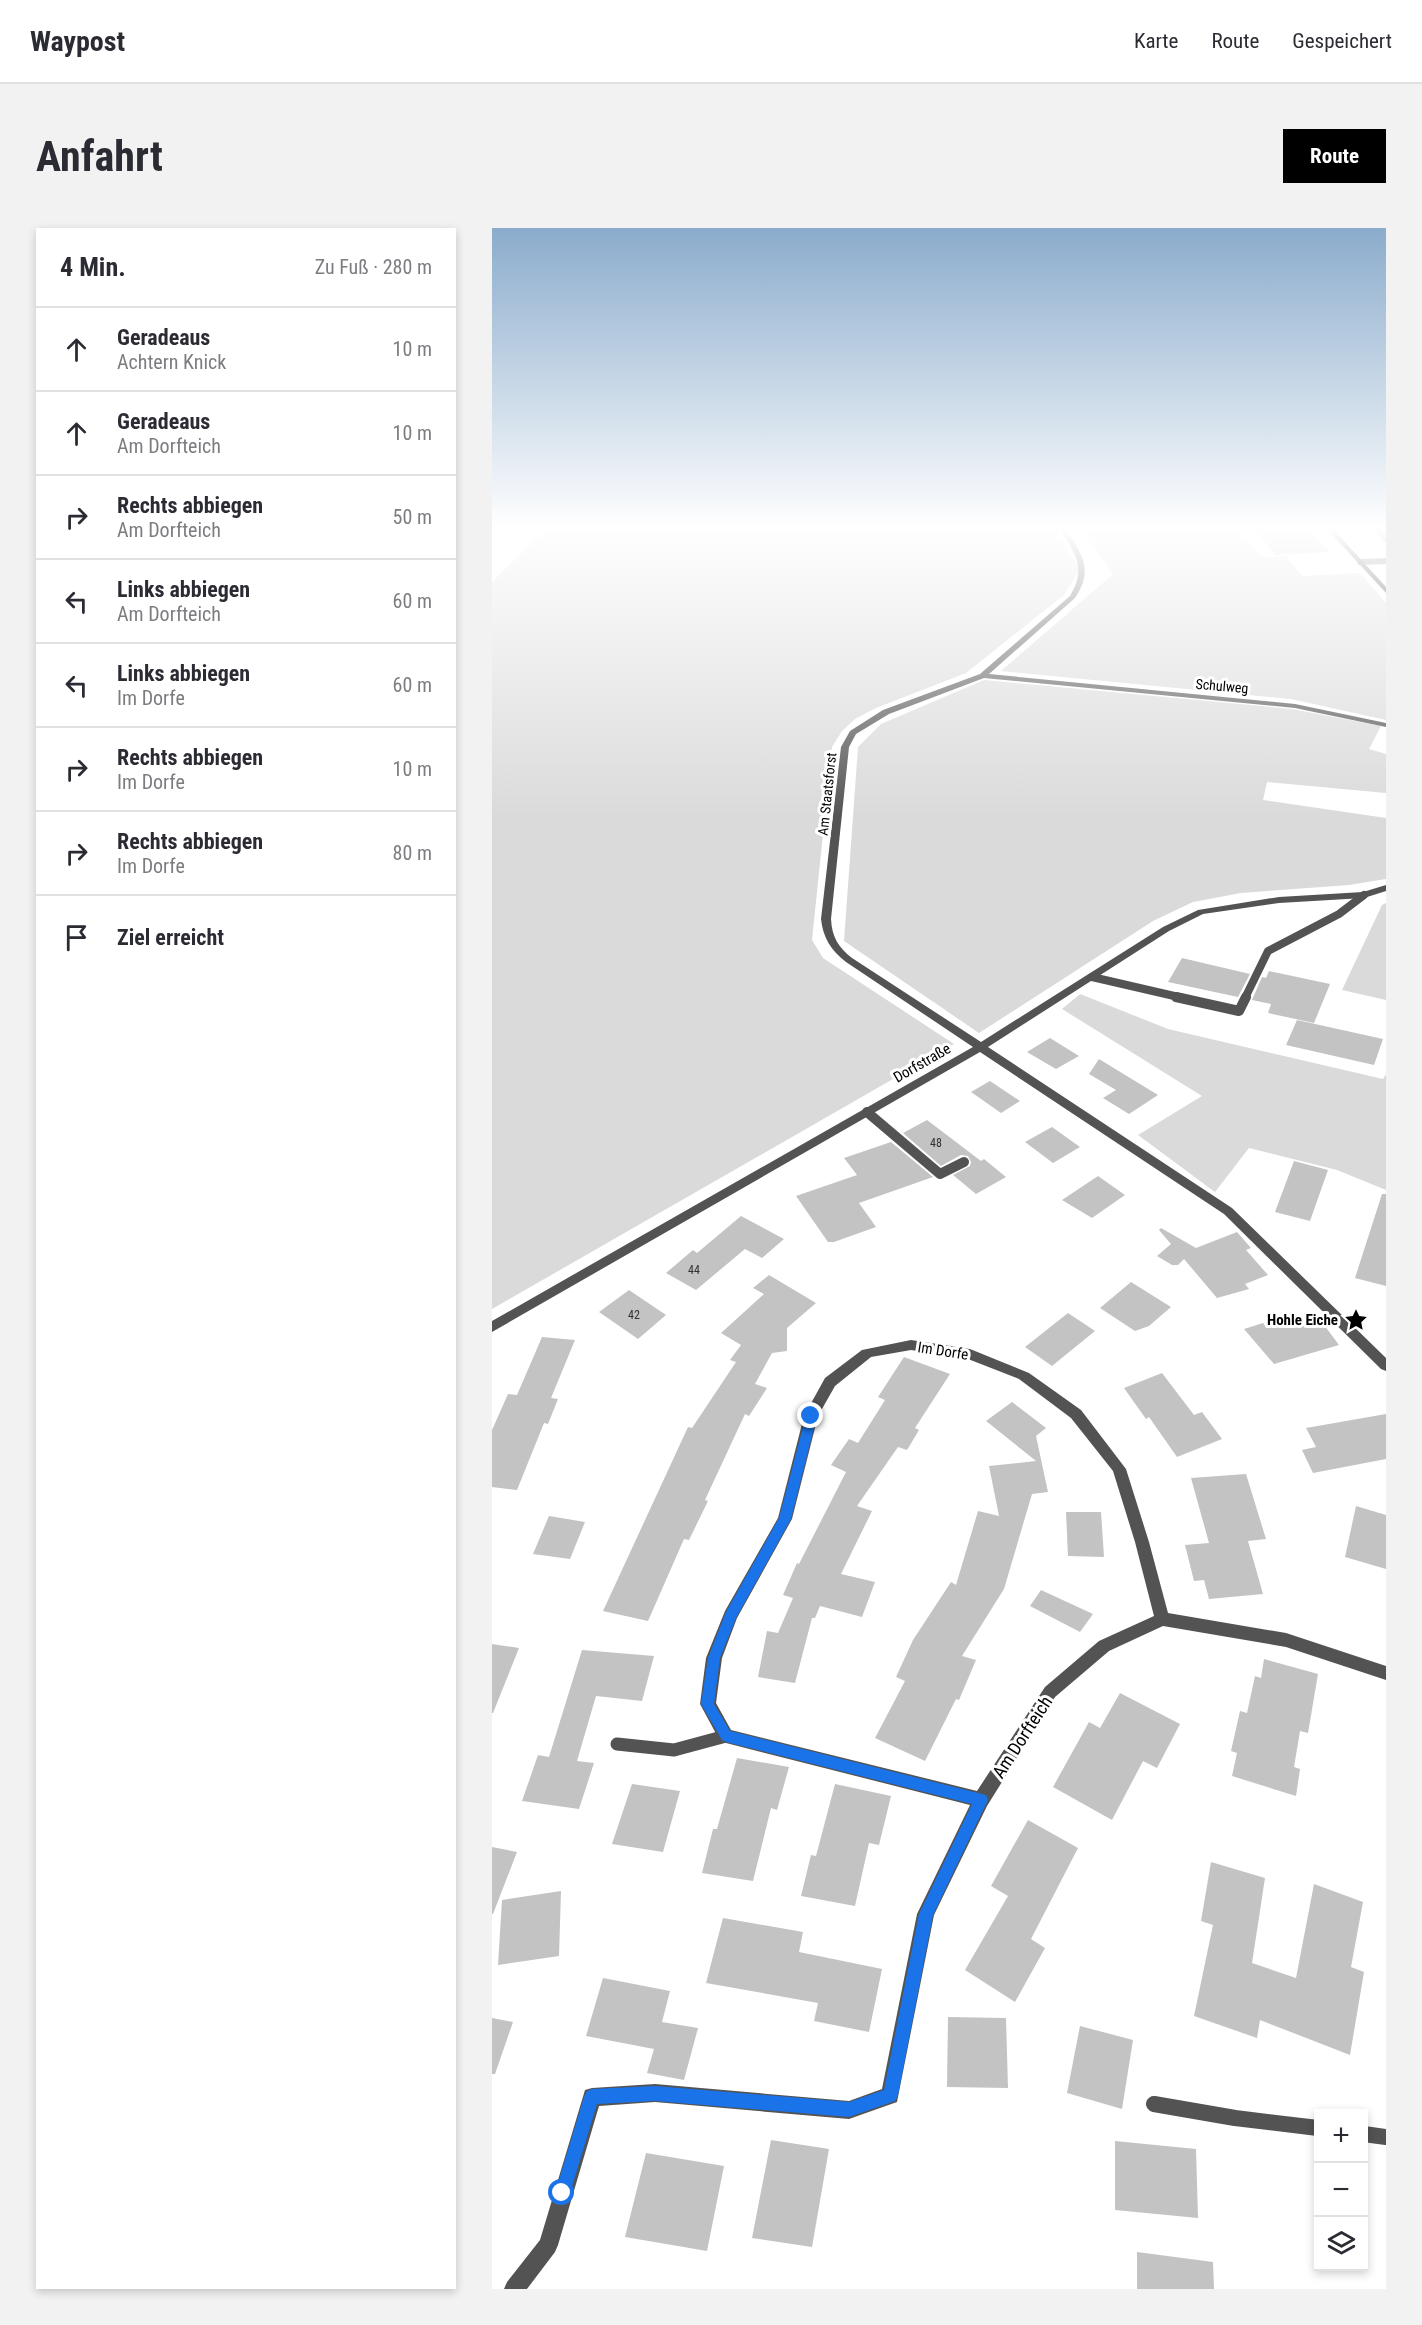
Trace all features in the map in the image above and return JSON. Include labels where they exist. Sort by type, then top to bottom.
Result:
[{"type":"street","name":"Am Staatsforst","points":[[980,1048],[841,954],[834,948],[827,934],[826,919],[845,747],[853,733],[886,712],[983,676],[1041,625]]},
{"type":"street","name":"Schulweg","points":[[983,676],[1295,706],[1386,725]]},
{"type":"street","name":"Dorfstraße","points":[[492,1327],[980,1048],[1166,929],[1201,912],[1279,900],[1364,895],[1386,888]]},
{"type":"street","points":[[980,1048],[1228,1210],[1386,1366]]},
{"type":"street","name":"Im Dorfe","points":[[726,1736],[708,1704],[714,1658],[730,1616],[785,1519],[811,1416],[830,1382],[867,1353],[911,1345],[970,1354],[1024,1376],[1076,1414],[1119,1469],[1142,1542],[1162,1619]]},
{"type":"street","points":[[1162,1619],[1286,1640],[1386,1673]]},
{"type":"street","name":"Am Dorfteich","points":[[514,2289],[548,2245],[592,2097],[655,2093],[849,2110],[890,2095],[926,1914],[981,1800],[1050,1692],[1104,1646],[1162,1619]]},
{"type":"street","points":[[726,1736],[981,1800]]},
{"type":"lane","points":[[1092,976],[1239,1011],[1268,951],[1339,914],[1364,895]]},
{"type":"lane","points":[[867,1112],[940,1174],[964,1162]]},
{"type":"lane","points":[[617,1744],[675,1750],[726,1736]]},
{"type":"lane","points":[[1154,2104],[1235,2118],[1314,2128]]},
{"type":"lane","points":[[1368,2135],[1386,2137]]},
{"type":"shaded area","points":[[492,625],[1026,625],[966,673],[876,708],[855,719],[842,731],[832,747],[812,940],[823,958],[954,1044],[492,1309]]},
{"type":"shaded area","points":[[1054,625],[1386,625],[1386,720],[1291,699],[1001,671]]},
{"type":"shaded area","points":[[984,680],[1292,709],[1381,726],[1369,749],[1386,754],[1386,793],[1267,782],[1263,800],[1386,818],[1386,879],[1349,885],[1241,893],[1193,902],[1153,921],[979,1033],[844,941],[858,747],[881,724]]},
{"type":"shaded area","points":[[1386,903],[1386,1000],[1342,990],[1382,905]]},
{"type":"shaded area","points":[[1080,994],[1168,1029],[1383,1079],[1386,1074],[1386,1190],[1337,1170],[1249,1148],[1215,1192],[1138,1135],[1202,1096],[1062,1009]]},
{"type":"building","points":[[1182,958],[1250,974],[1238,997],[1168,982]]},
{"type":"building","points":[[1269,971],[1330,984],[1314,1023],[1268,1013],[1271,1004],[1252,1000],[1262,977],[1266,978]]},
{"type":"building","points":[[1297,1020],[1383,1039],[1374,1065],[1286,1045]]},
{"type":"building","points":[[1050,1038],[1079,1056],[1056,1069],[1027,1052]]},
{"type":"building","points":[[1099,1059],[1158,1095],[1129,1114],[1103,1098],[1116,1090],[1089,1074]]},
{"type":"building","points":[[990,1081],[1020,1101],[1001,1113],[971,1092]]},
{"type":"building","points":[[927,1120],[1006,1177],[976,1194],[953,1175],[970,1166],[968,1156],[961,1155],[941,1166],[903,1133]]},
{"type":"building","points":[[1052,1127],[1080,1147],[1053,1163],[1025,1142]]},
{"type":"building","points":[[891,1142],[933,1177],[859,1203],[876,1227],[828,1242],[796,1196],[857,1175],[844,1158]]},
{"type":"building","points":[[1294,1161],[1328,1170],[1310,1221],[1275,1212]]},
{"type":"building","points":[[1098,1176],[1125,1195],[1092,1218],[1062,1200]]},
{"type":"building","points":[[1382,1194],[1386,1194],[1386,1286],[1355,1278]]},
{"type":"building","points":[[741,1216],[784,1239],[762,1258],[745,1249],[696,1290],[666,1273],[693,1250],[697,1253]]},
{"type":"building","points":[[1161,1228],[1196,1248],[1237,1232],[1251,1248],[1246,1250],[1268,1275],[1245,1284],[1249,1289],[1217,1298],[1184,1259],[1178,1265],[1172,1265],[1157,1256],[1171,1244],[1159,1230]]},
{"type":"building","points":[[769,1275],[816,1303],[787,1328],[787,1351],[772,1353],[755,1384],[767,1388],[749,1416],[745,1414],[705,1500],[708,1501],[689,1540],[684,1539],[648,1621],[603,1611],[688,1427],[692,1428],[736,1362],[730,1360],[741,1345],[721,1333],[764,1294],[753,1288]]},
{"type":"building","points":[[1131,1282],[1171,1307],[1149,1326],[1135,1331],[1100,1308]]},
{"type":"building","points":[[629,1290],[666,1315],[638,1339],[599,1312]]},
{"type":"building","points":[[1068,1313],[1095,1331],[1052,1366],[1025,1347]]},
{"type":"building","points":[[1316,1314],[1339,1345],[1274,1364],[1244,1329],[1263,1323],[1267,1328]]},
{"type":"building","points":[[542,1337],[575,1340],[551,1398],[558,1399],[548,1424],[544,1423],[517,1490],[492,1487],[492,1430],[508,1394],[517,1395]]},
{"type":"building","points":[[904,1357],[950,1374],[915,1428],[919,1430],[907,1450],[898,1447],[857,1506],[872,1511],[841,1574],[875,1582],[862,1617],[820,1606],[815,1618],[812,1618],[795,1683],[758,1677],[767,1631],[778,1633],[793,1598],[783,1595],[797,1563],[799,1564],[846,1472],[831,1465],[849,1439],[858,1443],[885,1400],[878,1397]]},
{"type":"building","points":[[1162,1373],[1194,1415],[1202,1412],[1222,1439],[1177,1457],[1149,1417],[1146,1419],[1124,1388]]},
{"type":"building","points":[[1012,1402],[1046,1428],[1036,1436],[1048,1492],[1032,1494],[1004,1589],[962,1656],[976,1660],[959,1700],[956,1699],[925,1761],[875,1738],[905,1681],[896,1677],[913,1640],[951,1582],[956,1585],[978,1511],[999,1516],[989,1466],[1036,1461],[986,1421]]},
{"type":"building","points":[[1386,1414],[1386,1459],[1313,1473],[1302,1450],[1316,1447],[1306,1428]]},
{"type":"building","points":[[1246,1474],[1266,1539],[1248,1541],[1263,1594],[1209,1599],[1204,1580],[1194,1581],[1185,1545],[1209,1543],[1191,1478]]},
{"type":"building","points":[[1356,1506],[1386,1515],[1386,1569],[1345,1557]]},
{"type":"building","points":[[1066,1512],[1101,1512],[1104,1557],[1068,1556]]},
{"type":"building","points":[[549,1516],[585,1522],[570,1559],[533,1554]]},
{"type":"building","points":[[1041,1590],[1093,1614],[1080,1632],[1030,1606]]},
{"type":"building","points":[[492,1644],[519,1648],[493,1713],[492,1713]]},
{"type":"building","points":[[582,1650],[654,1656],[642,1701],[596,1696],[577,1761],[594,1763],[579,1809],[522,1801],[538,1755],[549,1757]]},
{"type":"building","points":[[1264,1659],[1318,1674],[1308,1733],[1300,1731],[1294,1767],[1300,1769],[1296,1796],[1232,1776],[1237,1753],[1231,1751],[1240,1711],[1247,1713],[1255,1676],[1261,1678]]},
{"type":"building","points":[[1120,1693],[1180,1724],[1157,1768],[1143,1761],[1112,1820],[1053,1787],[1089,1722],[1100,1728]]},
{"type":"building","points":[[737,1758],[789,1767],[777,1810],[771,1808],[753,1881],[702,1873],[713,1829],[717,1829]]},
{"type":"building","points":[[632,1784],[680,1791],[663,1852],[612,1844]]},
{"type":"building","points":[[835,1784],[891,1796],[879,1845],[869,1843],[855,1906],[801,1896],[811,1855],[816,1856]]},
{"type":"building","points":[[1028,1820],[1078,1848],[1031,1939],[1045,1948],[1015,2002],[965,1970],[1008,1896],[991,1886]]},
{"type":"building","points":[[492,1847],[517,1852],[493,1914],[492,1914]]},
{"type":"building","points":[[1211,1862],[1265,1878],[1252,1963],[1296,1978],[1314,1884],[1363,1902],[1351,1967],[1364,1972],[1350,2055],[1260,2020],[1257,2038],[1194,2016],[1213,1925],[1201,1921]]},
{"type":"building","points":[[561,1891],[559,1956],[498,1965],[502,1900]]},
{"type":"building","points":[[723,1918],[803,1932],[799,1952],[882,1969],[869,2032],[814,2021],[818,2003],[706,1983]]},
{"type":"building","points":[[603,1978],[670,1991],[662,2022],[698,2028],[684,2080],[647,2073],[654,2049],[586,2036]]},
{"type":"building","points":[[948,2017],[1006,2018],[1008,2088],[947,2087]]},
{"type":"building","points":[[492,2018],[513,2022],[495,2074],[492,2074]]},
{"type":"building","points":[[1080,2026],[1133,2040],[1122,2109],[1067,2093]]},
{"type":"building","points":[[771,2140],[829,2149],[812,2247],[752,2238]]},
{"type":"building","points":[[1115,2141],[1196,2149],[1198,2218],[1115,2210]]},
{"type":"building","points":[[646,2153],[724,2166],[707,2251],[625,2237]]},
{"type":"building","points":[[1137,2252],[1213,2262],[1214,2289],[1137,2289]]},
{"type":"place","name":"Hohle Eiche","points":[[1356,1320]]},
{"type":"route","points":[[562,2193],[592,2097],[655,2093],[849,2110],[890,2095],[926,1914],[981,1800],[726,1736],[708,1704],[714,1658],[730,1616],[785,1519],[811,1416]]}]
